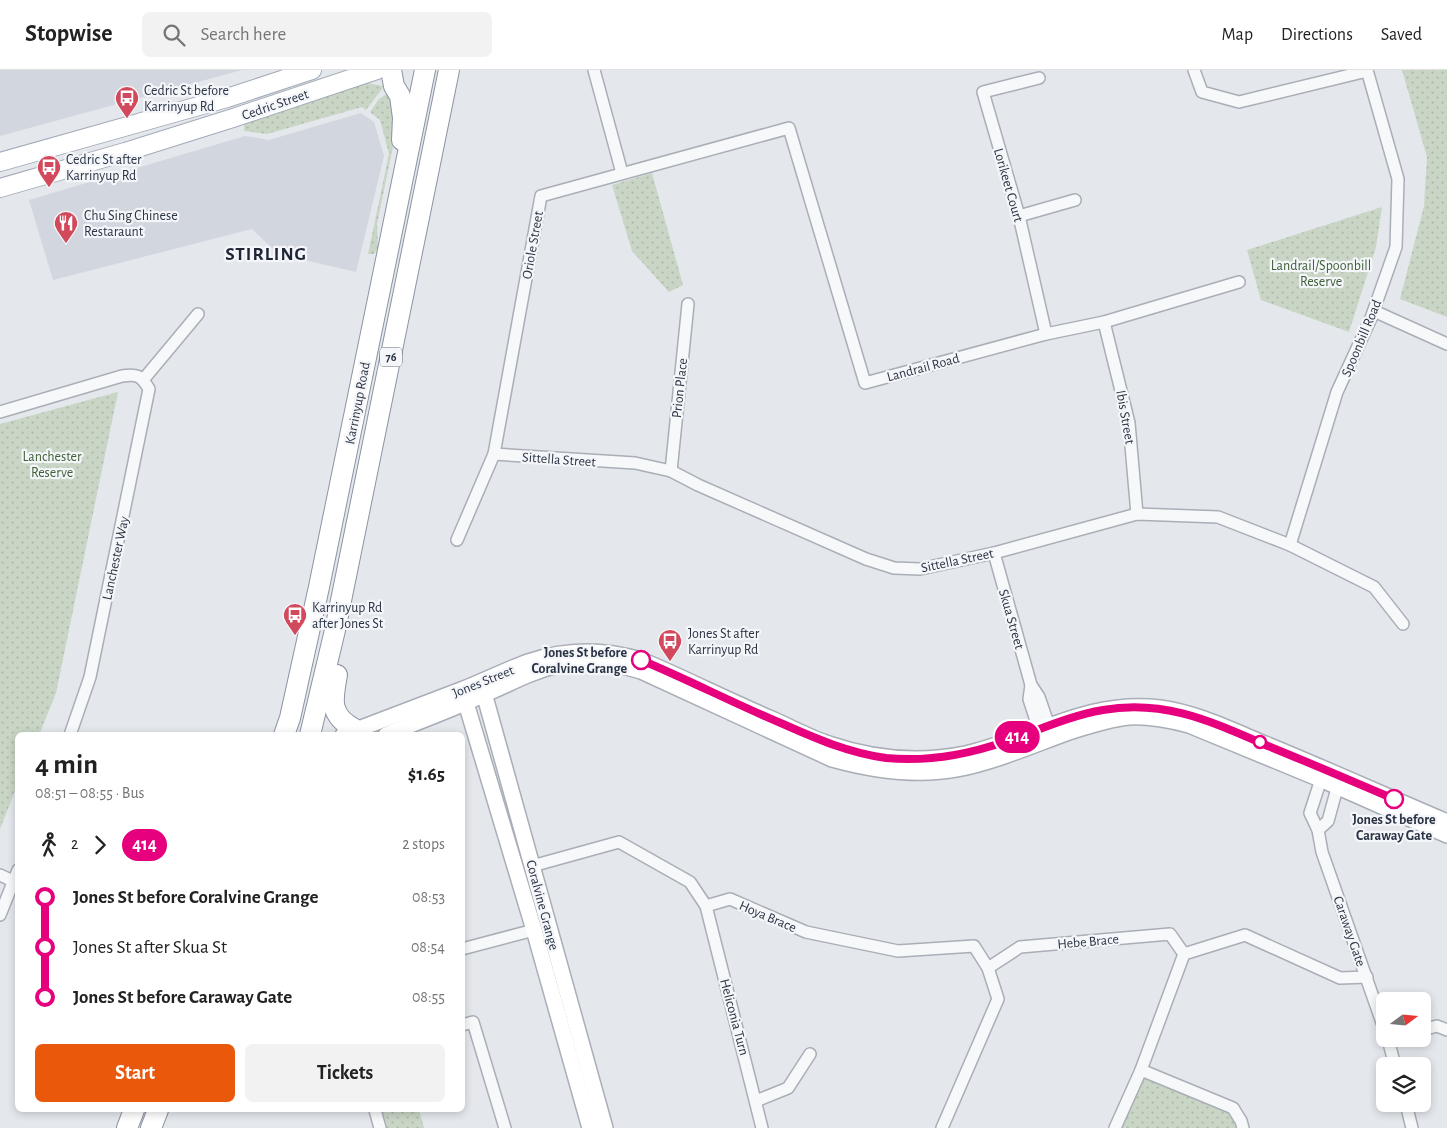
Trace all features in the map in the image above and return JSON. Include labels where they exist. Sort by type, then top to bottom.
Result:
[{"type":"highway","points":[[391,70],[394,86],[400,96],[402,108],[402,182]]},
{"type":"highway","name":"Karrinyup Road","points":[[285,732],[290,718],[319,587],[425,70]]},
{"type":"highway","name":"Karrinyup Road","points":[[311,732],[335,630],[449,70]]},
{"type":"highway","points":[[335,630],[338,667],[333,706],[339,718],[348,726],[350,732]]},
{"type":"highway","points":[[127,1128],[133,1112]]},
{"type":"highway","points":[[151,1128],[157,1112]]},
{"type":"main road","name":"Cedric Street","points":[[0,162],[227,98],[312,70]]},
{"type":"main road","name":"Cedric Street","points":[[0,188],[233,118],[377,70]]},
{"type":"main road","points":[[227,98],[233,118]]},
{"type":"main road","points":[[61,146],[68,168]]},
{"type":"street","points":[[594,70],[622,173]]},
{"type":"street","points":[[1194,70],[1202,92],[1239,102],[1367,71]]},
{"type":"street","name":"Spoonbill Road","points":[[1290,545],[1337,392],[1374,311],[1396,247],[1398,180],[1367,71]]},
{"type":"street","name":"Lorikeet Court","points":[[1039,78],[983,92],[1019,216],[1046,334]]},
{"type":"street","name":"Oriole Street","points":[[457,540],[494,454],[541,196],[789,128]]},
{"type":"street","name":"Landrail Road","points":[[789,128],[865,384],[1046,334],[1104,322],[1239,282]]},
{"type":"street","points":[[1019,216],[1075,200]]},
{"type":"street","name":"Prion Place","points":[[671,471],[688,304]]},
{"type":"street","points":[[1374,311],[1447,344]]},
{"type":"street","points":[[0,412],[122,376],[135,375],[144,380],[198,314]]},
{"type":"street","name":"Ibis Street","points":[[1104,322],[1129,423],[1137,514]]},
{"type":"street","name":"Lanchester Way","points":[[71,732],[90,677],[142,428],[149,389],[144,380]]},
{"type":"street","name":"Sittella Street","points":[[494,454],[635,463],[671,471],[698,485],[857,555],[894,568],[920,569],[994,553],[1137,514],[1218,518],[1290,545],[1374,588],[1403,624]]},
{"type":"street","name":"Skua Street","points":[[994,553],[1031,685],[1029,699],[1046,733]]},
{"type":"street","name":"Jones Street","points":[[353,732],[482,689],[527,662],[547,656],[589,651],[622,654],[660,668],[826,743],[866,755],[886,758],[932,758],[958,755],[1003,742],[1046,733],[1102,710],[1142,707],[1184,712],[1206,720],[1338,781],[1447,834]]},
{"type":"street","name":"Coralvine Grange","points":[[482,689],[604,1128]]},
{"type":"street","name":"Jones Street","points":[[392,732],[464,696]]},
{"type":"street","name":"Coralvine Grange","points":[[464,696],[534,930],[590,1128]]},
{"type":"street","name":"Caraway Gate","points":[[1322,774],[1310,813],[1318,830],[1322,852],[1376,1003]]},
{"type":"street","points":[[1318,830],[1328,821],[1338,781]]},
{"type":"street","name":"Jones Street","points":[[1338,781],[1447,822]]},
{"type":"street","points":[[532,866],[619,842],[690,882],[706,906]]},
{"type":"street","points":[[0,875],[15,875],[0,915]]},
{"type":"street","name":"Hoya Brace","points":[[706,906],[730,900],[806,932],[898,950],[974,946],[988,968]]},
{"type":"street","name":"Heliconia Turn","points":[[706,906],[762,1128]]},
{"type":"street","points":[[465,948],[534,930]]},
{"type":"street","name":"Hebe Brace","points":[[988,968],[1020,947],[1170,934],[1184,954]]},
{"type":"street","points":[[1115,1128],[1141,1070],[1184,954],[1246,935],[1340,978],[1367,977]]},
{"type":"street","points":[[942,1128],[998,999],[988,968]]},
{"type":"street","points":[[465,1024],[473,1022],[505,1128]]},
{"type":"street","points":[[1431,1028],[1437,1026],[1447,1030]]},
{"type":"street","points":[[756,1101],[788,1088],[810,1054]]},
{"type":"street","points":[[1141,1070],[1233,1108],[1241,1120],[1243,1128]]},
{"type":"street","points":[[376,1112],[380,1128]]},
{"type":"street","points":[[1408,1112],[1412,1128]]},
{"type":"shaded area","points":[[0,70],[242,70],[0,136]]},
{"type":"shaded area","points":[[361,113],[374,122],[384,156],[356,272],[278,254],[252,229],[53,280],[29,200],[245,136],[269,140]]},
{"type":"green space","points":[[1402,70],[1447,70],[1447,317],[1400,299],[1424,206],[1427,157]]},
{"type":"green space","points":[[362,82],[383,86],[366,110],[362,107],[267,134],[244,131],[244,125],[247,121]]},
{"type":"green space","points":[[391,91],[396,132],[377,224],[378,249],[374,254],[368,254],[389,154],[380,120],[370,112],[379,99]]},
{"type":"green space","points":[[652,173],[683,285],[669,292],[632,251],[612,185]]},
{"type":"green space","name":"Landrail/Spoonbill Reserve","points":[[1382,207],[1376,247],[1349,332],[1261,300],[1247,250]]},
{"type":"green space","name":"Lanchester Reserve","points":[[118,392],[56,693],[40,732],[15,732],[15,791],[0,829],[0,424]]},
{"type":"green space","points":[[1141,1070],[1233,1108],[1243,1128],[1115,1128]]},
{"type":"green space","points":[[380,1112],[420,1112],[424,1128],[385,1128]]},
{"type":"bus line","name":"414","points":[[641,660],[826,743],[866,755],[907,759],[948,757],[1003,742],[1083,714],[1122,707],[1160,708],[1184,712],[1206,720],[1394,799]]},
{"type":"place","name":"Cedric St before Karrinyup Rd","points":[[127,119]]},
{"type":"place","name":"Cedric St after Karrinyup Rd","points":[[49,188]]},
{"type":"place","name":"Chu Sing Chinese Restaraunt","points":[[66,244]]},
{"type":"place","name":"Karrinyup Rd after Jones St","points":[[295,636]]},
{"type":"place","name":"Jones St before Coralvine Grange","points":[[641,660]]},
{"type":"place","name":"Jones St after Karrinyup Rd","points":[[670,662]]},
{"type":"place","name":"Jones St before Caraway Gate","points":[[1394,799]]},
{"type":"district","name":"STIRLING","points":[[266,253]]}]
